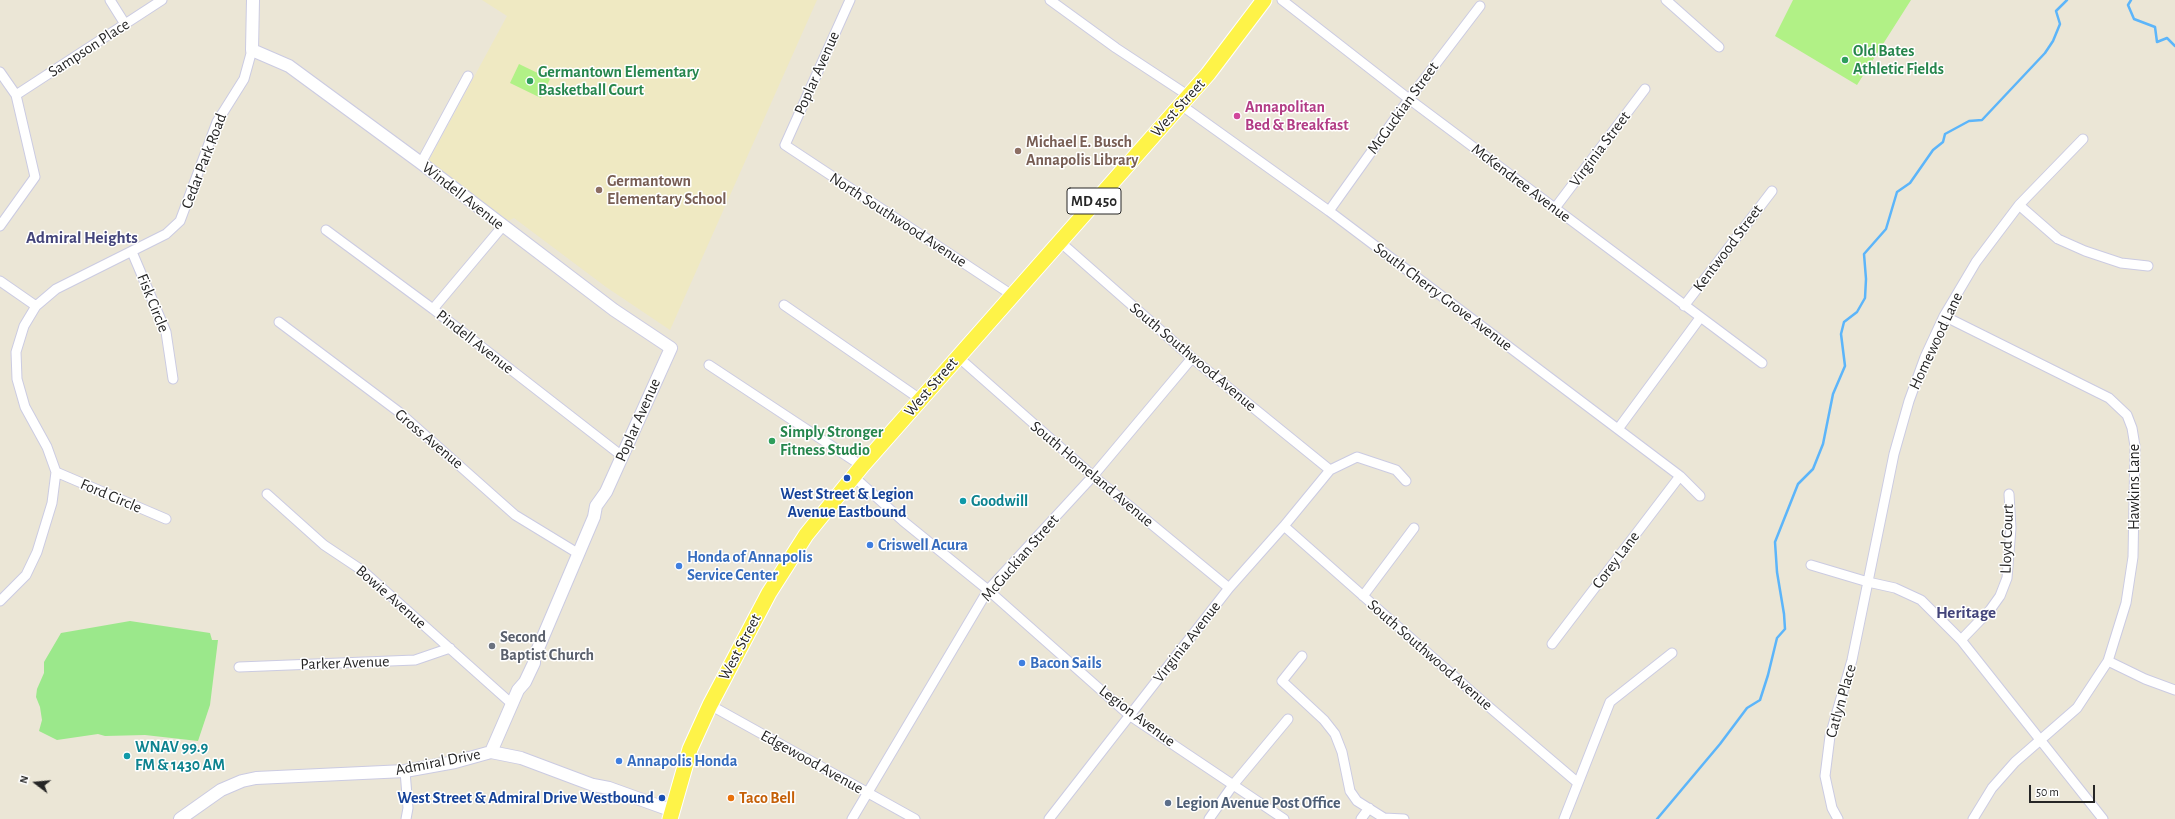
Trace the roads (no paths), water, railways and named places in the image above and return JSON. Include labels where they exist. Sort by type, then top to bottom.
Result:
[{"type":"main road","name":"West Street","points":[[672,815],[690,749],[710,705],[769,593],[806,535],[857,471],[957,356],[1185,100],[1245,27],[1264,0]]},
{"type":"street","points":[[110,0],[126,24]]},
{"type":"street","name":"Sampson Place","points":[[16,95],[162,0]]},
{"type":"street","name":"Cedar Park Road","points":[[0,602],[26,575],[37,552],[52,503],[56,472],[47,447],[25,407],[17,379],[16,352],[24,326],[36,306],[56,289],[166,234],[180,221],[217,122],[244,79],[252,50],[253,0]]},
{"type":"street","name":"Poplar Avenue","points":[[785,145],[850,0]]},
{"type":"street","name":"South Cherry Grove Avenue","points":[[1050,0],[1185,100],[1329,211],[1680,476],[1700,496]]},
{"type":"street","name":"McKendree Avenue","points":[[1282,0],[1409,99],[1762,363]]},
{"type":"street","points":[[1666,0],[1720,47]]},
{"type":"street","name":"McGuckian Street","points":[[1329,211],[1409,99],[1480,6]]},
{"type":"street","name":"Windell Avenue","points":[[252,50],[289,66],[421,163],[614,310],[671,348]]},
{"type":"street","points":[[0,72],[16,95],[36,177],[0,226]]},
{"type":"street","points":[[421,163],[468,76]]},
{"type":"street","name":"Virginia Street","points":[[1555,208],[1645,89]]},
{"type":"street","name":"Homewood Lane","points":[[1868,582],[1894,454],[1909,401],[1925,357],[1944,316],[1976,262],[2019,205],[2083,139]]},
{"type":"street","name":"North Southwood Avenue","points":[[785,145],[1012,295]]},
{"type":"street","name":"Kentwood Street","points":[[1684,306],[1772,190]]},
{"type":"street","points":[[2019,205],[2058,239],[2085,251],[2121,263],[2148,266]]},
{"type":"street","points":[[433,309],[502,226]]},
{"type":"street","name":"Pindell Avenue","points":[[326,230],[433,309],[622,456]]},
{"type":"street","name":"South Southwood Avenue","points":[[1059,241],[1192,358],[1330,470]]},
{"type":"street","name":"Fisk Circle","points":[[132,252],[166,332],[173,379]]},
{"type":"street","points":[[0,281],[36,306]]},
{"type":"street","points":[[784,305],[920,399]]},
{"type":"street","name":"Hawkins Lane","points":[[1944,316],[2109,398],[2127,415],[2132,428],[2135,446],[2133,557],[2126,603],[2108,661],[2078,708],[2041,739]]},
{"type":"street","name":"Kentwood Street","points":[[1618,429],[1700,318]]},
{"type":"street","name":"Gross Avenue","points":[[279,322],[399,412],[515,515],[579,554]]},
{"type":"street","name":"Poplar Avenue","points":[[491,752],[518,690],[525,682],[594,517],[603,509],[606,502],[606,492],[671,348]]},
{"type":"street","name":"South Homeland Avenue","points":[[957,356],[1092,476],[1229,588]]},
{"type":"street","name":"McGuckian Street","points":[[852,819],[988,590],[1092,476],[1192,358]]},
{"type":"street","name":"Legion Avenue","points":[[709,365],[857,471],[903,521],[988,590],[1129,715],[1284,819]]},
{"type":"street","points":[[1330,470],[1356,457],[1396,470],[1406,480]]},
{"type":"street","name":"Virginia Avenue","points":[[1049,819],[1229,588],[1284,526],[1330,470]]},
{"type":"street","name":"Ford Circle","points":[[56,472],[166,519]]},
{"type":"street","name":"Corey Lane","points":[[1552,644],[1680,476]]},
{"type":"street","name":"Bowie Avenue","points":[[266,494],[324,545],[363,571],[512,704]]},
{"type":"street","name":"Lloyd Court","points":[[1960,640],[1990,610],[2000,596],[2007,578],[2011,528],[2009,494]]},
{"type":"street","name":"South Southwood Avenue","points":[[1284,526],[1481,700],[1578,783]]},
{"type":"street","points":[[1363,596],[1414,528]]},
{"type":"street","points":[[1811,565],[1868,582],[1895,588],[1921,600],[1960,640],[2041,739],[2103,819]]},
{"type":"street","name":"Catlyn Place","points":[[1838,819],[1832,808],[1826,776],[1826,756],[1830,736],[1852,660],[1868,582]]},
{"type":"street","name":"Parker Avenue","points":[[239,667],[415,660],[450,648]]},
{"type":"street","points":[[1564,819],[1610,702],[1672,653]]},
{"type":"street","points":[[1302,656],[1282,681],[1324,720],[1335,734],[1342,752],[1350,791],[1357,801],[1384,818],[1404,819]]},
{"type":"street","points":[[2108,661],[2145,679],[2175,690]]},
{"type":"street","name":"Edgewood Avenue","points":[[710,705],[915,819]]},
{"type":"street","points":[[1209,819],[1233,785],[1288,719]]},
{"type":"street","points":[[1974,819],[1992,788],[2015,762],[2041,739]]},
{"type":"street","name":"Admiral Drive","points":[[180,819],[221,790],[242,781],[256,778],[405,771],[491,752],[521,758],[593,786],[609,788],[672,815]]},
{"type":"street","points":[[405,771],[408,808],[406,819]]},
{"type":"street","points":[[1361,819],[1369,808]]},
{"type":"waterway","points":[[1657,819],[1720,744],[1747,708],[1760,700],[1777,638],[1785,629],[1777,572],[1775,542],[1798,484],[1813,469],[1823,444],[1833,394],[1845,366],[1841,334],[1844,322],[1857,312],[1865,298],[1866,279],[1864,254],[1886,229],[1897,192],[1910,183],[1933,150],[1943,142],[1945,134],[1969,121],[1982,120],[2045,53],[2053,41],[2060,24],[2056,11],[2067,0]]},
{"type":"waterway","points":[[2131,0],[2128,5],[2134,19],[2155,27],[2157,42],[2167,38],[2175,46]]},
{"type":"place","name":"Old Bates Athletic Fields","points":[[1845,60]]},
{"type":"place","name":"Germantown Elementary Basketball Court","points":[[530,81]]},
{"type":"place","name":"Annapolitan Bed & Breakfast","points":[[1237,116]]},
{"type":"place","name":"Michael E. Busch Annapolis Library","points":[[1018,151]]},
{"type":"place","name":"Germantown Elementary School","points":[[599,190]]},
{"type":"place","name":"Simply Stronger Fitness Studio","points":[[772,441]]},
{"type":"place","name":"West Street & Legion Avenue Eastbound","points":[[847,478]]},
{"type":"place","name":"Goodwill","points":[[963,501]]},
{"type":"place","name":"Criswell Acura","points":[[870,545]]},
{"type":"place","name":"Honda of Annapolis Service Center","points":[[679,566]]},
{"type":"place","name":"Second Baptist Church","points":[[492,646]]},
{"type":"place","name":"Bacon Sails","points":[[1022,663]]},
{"type":"place","name":"WNAV 99.9 FM & 1430 AM","points":[[127,756]]},
{"type":"place","name":"Annapolis Honda","points":[[619,761]]},
{"type":"place","name":"West Street & Admiral Drive Westbound","points":[[662,798]]},
{"type":"place","name":"Taco Bell","points":[[731,798]]},
{"type":"place","name":"Legion Avenue Post Office","points":[[1168,803]]},
{"type":"district","name":"Admiral Heights","points":[[82,238]]},
{"type":"district","name":"Heritage","points":[[1966,613]]}]
